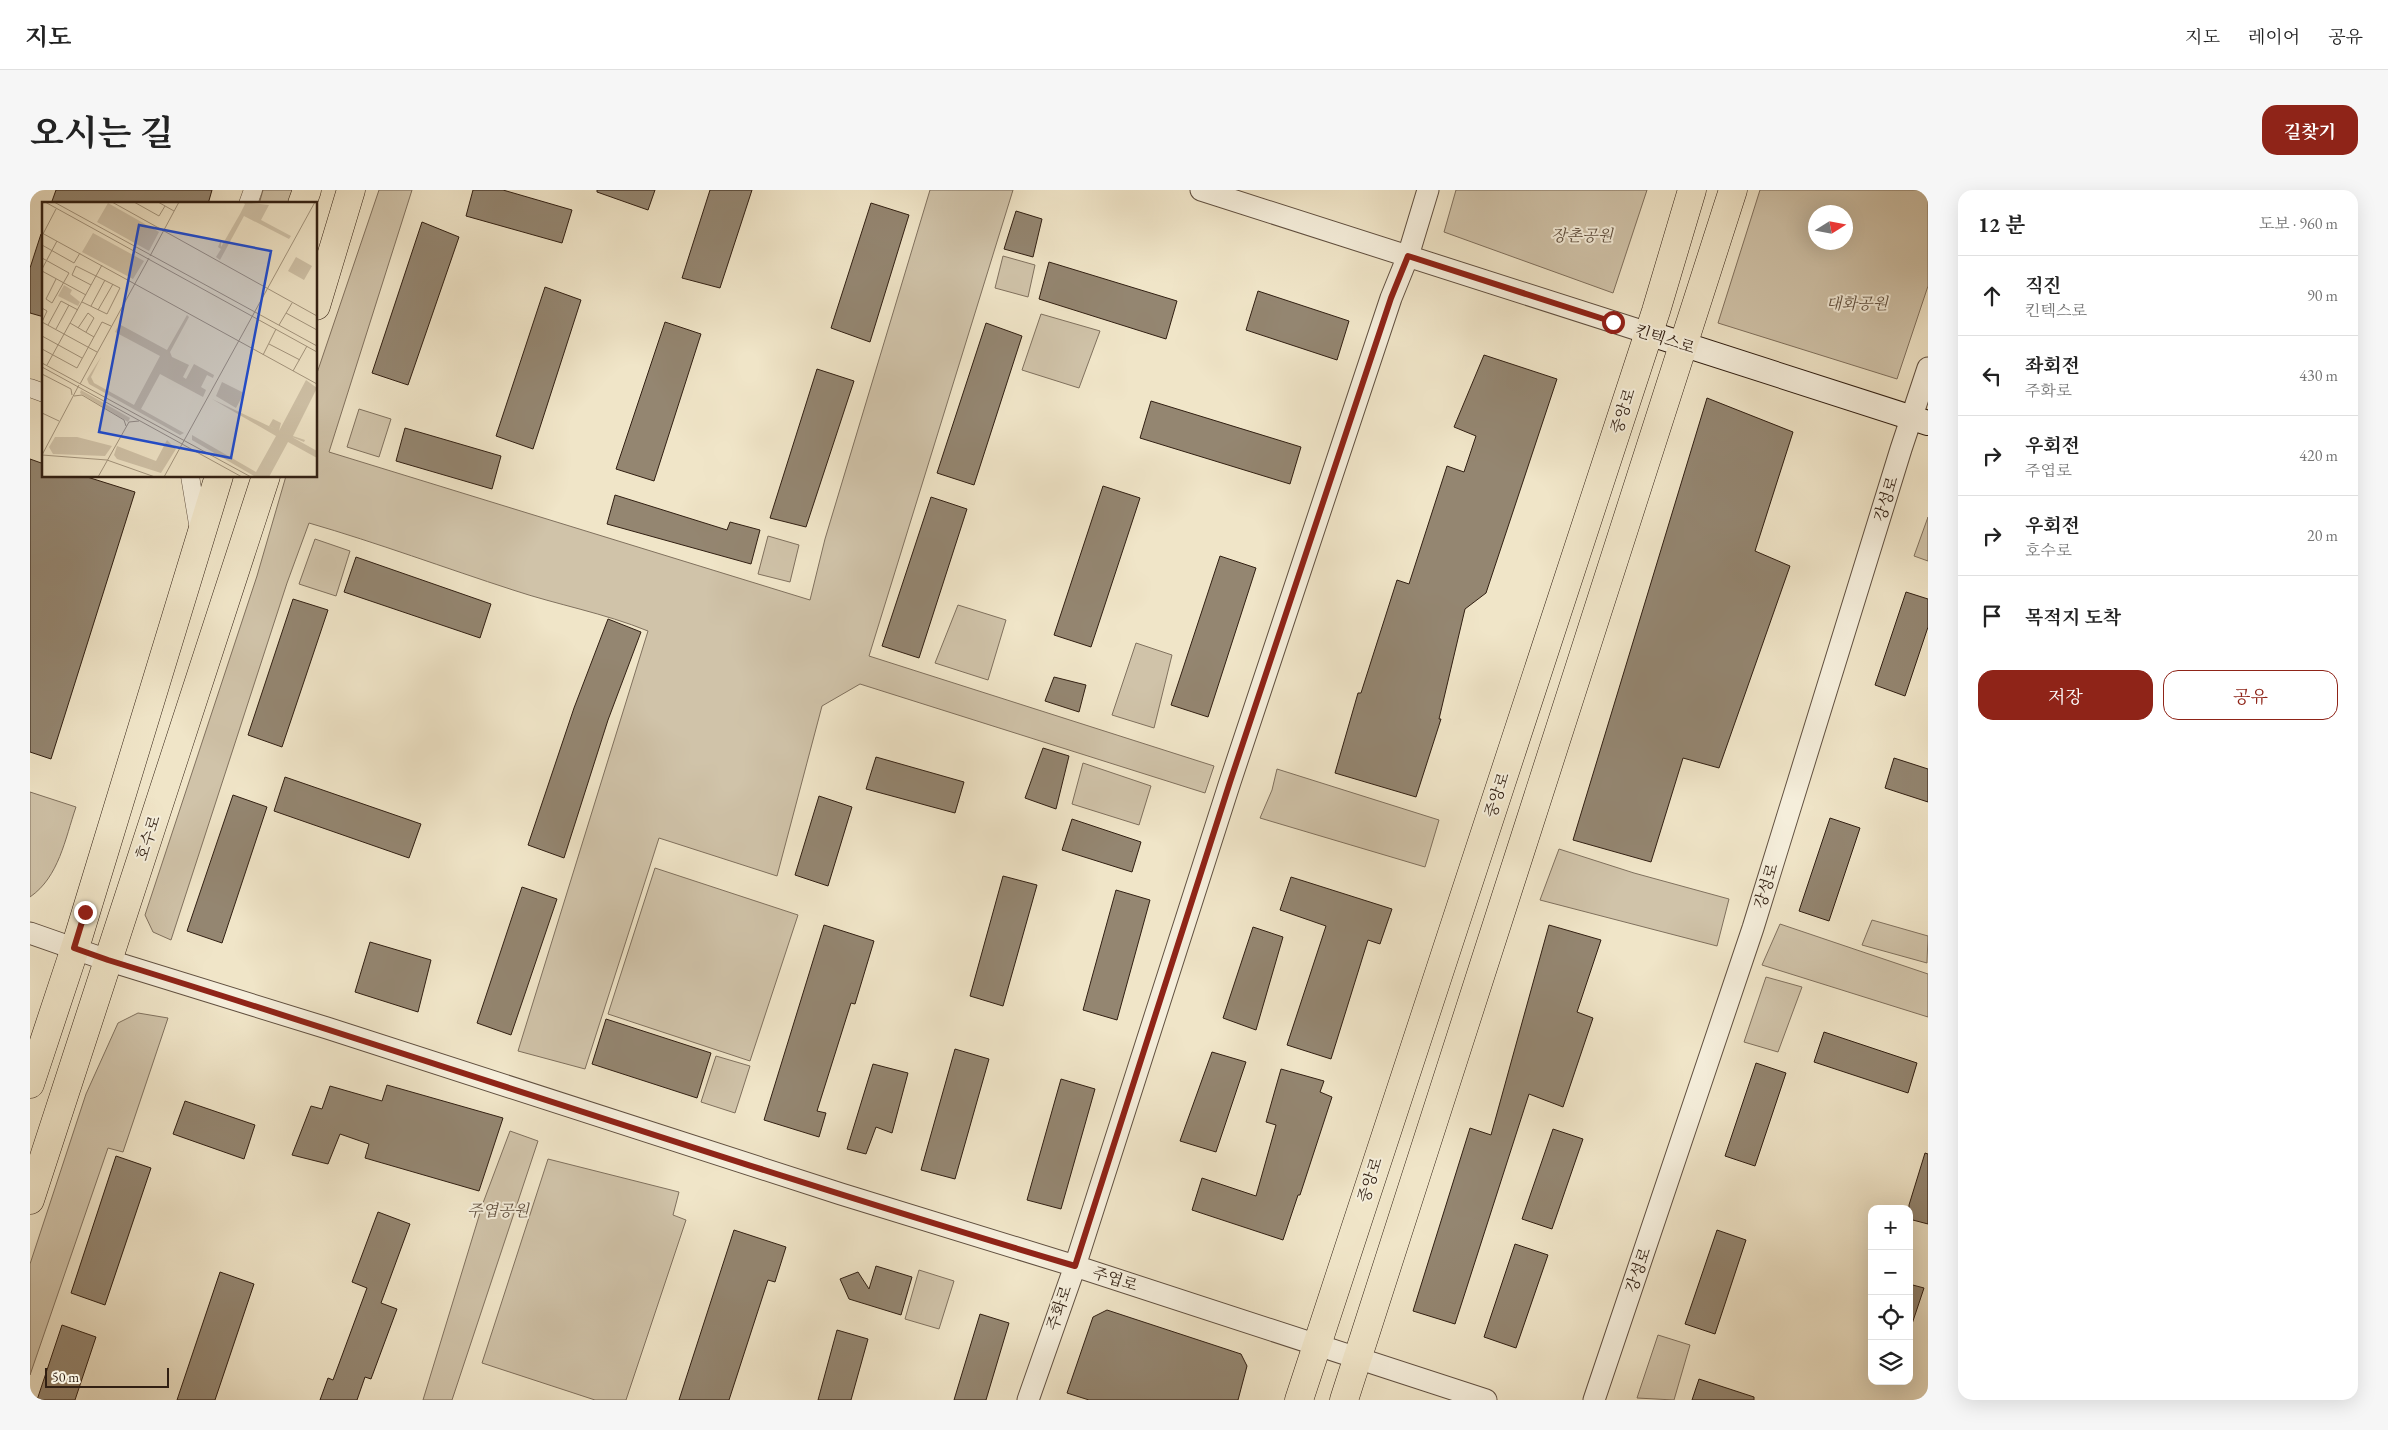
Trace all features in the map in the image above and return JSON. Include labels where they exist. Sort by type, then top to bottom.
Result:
[{"type":"main road","points":[[303,202],[307,190]]},
{"type":"main road","points":[[318,299],[351,190]]},
{"type":"main road","name":"중앙로","points":[[1299,1400],[1648,333],[1692,190]]},
{"type":"main road","points":[[1344,1400],[1733,190]]},
{"type":"main road","name":"킨텍스로","points":[[1648,333],[1920,420]]},
{"type":"main road","points":[[30,1084],[74,948],[218,478]]},
{"type":"main road","name":"호수로","points":[[30,1200],[265,478]]},
{"type":"street","points":[[249,202],[253,190]]},
{"type":"street","name":"킨텍스로","points":[[1201,190],[1648,333]]},
{"type":"street","name":"주화로","points":[[1028,1400],[1075,1266],[1230,782],[1391,298],[1408,256],[1428,190]]},
{"type":"street","name":"강성로","points":[[1594,1400],[1920,420],[1928,368]]},
{"type":"street","points":[[30,388],[42,392]]},
{"type":"street","points":[[190,478],[200,536]]},
{"type":"street","name":"주엽로","points":[[30,933],[108,960],[327,1028],[841,1194],[1075,1266],[1486,1400]]},
{"type":"green space","points":[[263,190],[298,190],[294,202],[260,202]]},
{"type":"green space","points":[[379,190],[412,190],[329,452],[810,600],[825,539],[930,190],[1013,190],[869,656],[1214,766],[1205,793],[860,684],[822,706],[777,876],[659,838],[585,1069],[518,1051],[648,631],[615,619],[513,590],[309,523],[287,583],[171,940],[153,932],[145,915],[257,576],[285,478],[318,478],[318,370]]},
{"type":"green space","name":"장촌공원","points":[[1456,190],[1647,190],[1613,293],[1444,232]]},
{"type":"green space","name":"대화공원","points":[[1760,190],[1928,190],[1928,286],[1897,379],[1718,323]]},
{"type":"green space","points":[[1003,256],[1035,265],[1028,297],[995,288]]},
{"type":"green space","points":[[1041,314],[1100,331],[1079,388],[1022,370]]},
{"type":"green space","points":[[359,409],[391,419],[379,457],[347,447]]},
{"type":"green space","points":[[1928,517],[1928,561],[1914,556]]},
{"type":"green space","points":[[768,536],[799,545],[790,582],[758,574]]},
{"type":"green space","points":[[315,539],[350,551],[336,596],[299,584]]},
{"type":"green space","points":[[958,605],[1006,620],[988,680],[935,663]]},
{"type":"green space","points":[[1136,643],[1172,655],[1154,728],[1112,715]]},
{"type":"green space","points":[[1083,763],[1151,786],[1139,825],[1072,804]]},
{"type":"green space","points":[[1277,769],[1439,820],[1425,867],[1260,818],[1272,790]]},
{"type":"green space","points":[[30,792],[76,807],[60,856],[54,868],[40,889],[30,897]]},
{"type":"green space","points":[[1559,849],[1634,873],[1729,899],[1717,946],[1540,900]]},
{"type":"green space","points":[[655,868],[798,915],[750,1061],[608,1014]]},
{"type":"green space","points":[[1872,920],[1928,936],[1927,963],[1862,945]]},
{"type":"green space","points":[[1780,924],[1928,974],[1928,1017],[1762,965]]},
{"type":"green space","points":[[1766,977],[1802,987],[1778,1052],[1744,1042]]},
{"type":"green space","points":[[138,1013],[168,1018],[123,1152],[108,1148],[30,1375],[30,1264],[86,1094],[118,1023]]},
{"type":"green space","points":[[716,1056],[750,1066],[735,1113],[701,1102]]},
{"type":"green space","name":"주엽공원","points":[[510,1131],[538,1141],[452,1400],[423,1400],[483,1203]]},
{"type":"green space","points":[[548,1159],[679,1192],[673,1215],[686,1220],[626,1400],[595,1400],[482,1363]]},
{"type":"green space","points":[[919,1270],[954,1281],[939,1329],[905,1319]]},
{"type":"green space","points":[[1658,1335],[1690,1345],[1674,1400],[1637,1398]]},
{"type":"building","points":[[56,190],[212,190],[209,202],[52,202]]},
{"type":"building","points":[[473,190],[503,190],[572,210],[562,243],[466,216]]},
{"type":"building","points":[[597,190],[655,190],[648,210],[597,192]]},
{"type":"building","points":[[710,190],[752,190],[720,288],[682,278]]},
{"type":"building","points":[[871,203],[909,215],[870,342],[831,328]]},
{"type":"building","points":[[1016,211],[1042,219],[1033,257],[1004,249]]},
{"type":"building","points":[[422,222],[459,237],[408,385],[372,373]]},
{"type":"building","points":[[42,234],[42,316],[30,313],[30,268]]},
{"type":"building","points":[[1049,262],[1177,301],[1166,339],[1039,299]]},
{"type":"building","points":[[545,287],[581,300],[533,449],[496,436]]},
{"type":"building","points":[[1258,291],[1349,321],[1337,360],[1246,330]]},
{"type":"building","points":[[665,322],[701,334],[654,481],[616,469]]},
{"type":"building","points":[[986,323],[1022,336],[974,485],[937,473]]},
{"type":"building","points":[[1484,355],[1557,379],[1486,593],[1465,609],[1439,719],[1441,719],[1416,797],[1335,773],[1358,693],[1361,693],[1397,580],[1409,584],[1447,466],[1464,472],[1476,436],[1454,427]]},
{"type":"building","points":[[817,369],[854,381],[806,527],[770,518]]},
{"type":"building","points":[[1707,398],[1793,432],[1755,551],[1790,566],[1719,768],[1683,758],[1651,862],[1573,840]]},
{"type":"building","points":[[1151,401],[1301,447],[1290,484],[1140,438]]},
{"type":"building","points":[[405,428],[501,456],[492,489],[396,461]]},
{"type":"building","points":[[30,459],[42,463],[42,478],[90,478],[135,492],[51,759],[30,752]]},
{"type":"building","points":[[1103,486],[1140,498],[1091,647],[1054,635]]},
{"type":"building","points":[[615,495],[727,530],[730,522],[760,530],[751,564],[607,524]]},
{"type":"building","points":[[931,497],[967,509],[919,658],[882,646]]},
{"type":"building","points":[[1220,556],[1256,568],[1208,717],[1171,705]]},
{"type":"building","points":[[356,557],[491,604],[480,638],[344,592]]},
{"type":"building","points":[[1906,592],[1928,599],[1928,627],[1905,696],[1875,685]]},
{"type":"building","points":[[293,599],[328,610],[282,747],[248,735]]},
{"type":"building","points":[[608,619],[641,632],[608,720],[564,858],[528,845],[574,708]]},
{"type":"building","points":[[1054,677],[1086,685],[1079,712],[1045,701]]},
{"type":"building","points":[[1043,748],[1069,756],[1056,809],[1025,798]]},
{"type":"building","points":[[876,757],[964,782],[955,813],[866,789]]},
{"type":"building","points":[[1894,758],[1928,769],[1928,802],[1885,788]]},
{"type":"building","points":[[285,777],[421,824],[409,858],[274,811]]},
{"type":"building","points":[[233,795],[267,807],[222,943],[187,931]]},
{"type":"building","points":[[819,796],[852,807],[828,886],[795,875]]},
{"type":"building","points":[[1830,818],[1860,828],[1829,921],[1799,911]]},
{"type":"building","points":[[1072,819],[1141,842],[1132,872],[1062,850]]},
{"type":"building","points":[[1003,876],[1037,885],[1003,1006],[970,996]]},
{"type":"building","points":[[1291,877],[1392,909],[1380,944],[1368,940],[1331,1059],[1287,1045],[1326,926],[1280,910]]},
{"type":"building","points":[[522,887],[557,899],[511,1035],[477,1023]]},
{"type":"building","points":[[1116,890],[1150,900],[1117,1020],[1083,1010]]},
{"type":"building","points":[[824,925],[874,941],[855,1004],[851,1003],[817,1111],[826,1113],[819,1137],[764,1120]]},
{"type":"building","points":[[1549,925],[1601,940],[1577,1012],[1593,1018],[1563,1107],[1529,1094],[1455,1324],[1413,1311],[1470,1128],[1491,1135]]},
{"type":"building","points":[[1253,927],[1283,937],[1256,1030],[1223,1018]]},
{"type":"building","points":[[370,942],[431,960],[418,1012],[355,992]]},
{"type":"building","points":[[606,1019],[711,1053],[697,1098],[592,1064]]},
{"type":"building","points":[[1824,1032],[1917,1063],[1908,1093],[1814,1062]]},
{"type":"building","points":[[955,1049],[989,1059],[955,1179],[921,1170]]},
{"type":"building","points":[[1212,1052],[1246,1062],[1216,1152],[1180,1141]]},
{"type":"building","points":[[1756,1063],[1786,1073],[1755,1166],[1725,1156]]},
{"type":"building","points":[[873,1064],[908,1073],[892,1133],[876,1127],[866,1154],[847,1149]]},
{"type":"building","points":[[1281,1069],[1324,1081],[1320,1092],[1332,1097],[1283,1240],[1192,1210],[1202,1178],[1256,1196],[1276,1125],[1266,1122]]},
{"type":"building","points":[[1061,1079],[1095,1089],[1061,1209],[1027,1200]]},
{"type":"building","points":[[387,1085],[503,1118],[479,1191],[365,1158],[369,1144],[340,1134],[328,1164],[292,1155],[311,1106],[322,1109],[330,1086],[382,1101]]},
{"type":"building","points":[[185,1101],[255,1125],[244,1159],[173,1134]]},
{"type":"building","points":[[1553,1129],[1583,1139],[1552,1229],[1522,1219]]},
{"type":"building","points":[[1925,1153],[1928,1154],[1928,1224],[1913,1220],[1913,1205],[1909,1205]]},
{"type":"building","points":[[116,1156],[151,1168],[105,1305],[71,1293]]},
{"type":"building","points":[[378,1212],[410,1224],[381,1303],[397,1309],[371,1379],[365,1377],[357,1400],[320,1400],[328,1378],[333,1380],[367,1288],[352,1282]]},
{"type":"building","points":[[734,1230],[786,1247],[775,1282],[768,1280],[729,1400],[679,1400]]},
{"type":"building","points":[[1717,1230],[1746,1240],[1715,1334],[1685,1324]]},
{"type":"building","points":[[1515,1244],[1548,1255],[1516,1348],[1484,1337]]},
{"type":"building","points":[[876,1266],[912,1277],[901,1315],[849,1299],[840,1279],[858,1272],[869,1289]]},
{"type":"building","points":[[220,1272],[254,1284],[215,1400],[177,1400]]},
{"type":"building","points":[[1913,1285],[1924,1288],[1913,1321]]},
{"type":"building","points":[[1107,1310],[1241,1354],[1247,1366],[1238,1400],[1089,1400],[1067,1393],[1093,1317]]},
{"type":"building","points":[[980,1314],[1009,1323],[986,1400],[954,1400]]},
{"type":"building","points":[[62,1325],[96,1337],[75,1400],[37,1400]]},
{"type":"building","points":[[837,1330],[868,1339],[851,1400],[818,1400]]},
{"type":"building","points":[[1699,1379],[1754,1397],[1754,1400],[1692,1400]]},
{"type":"route","points":[[85,912],[74,948],[841,1194],[1075,1266],[1230,782],[1391,298],[1408,256],[1613,322]]}]
